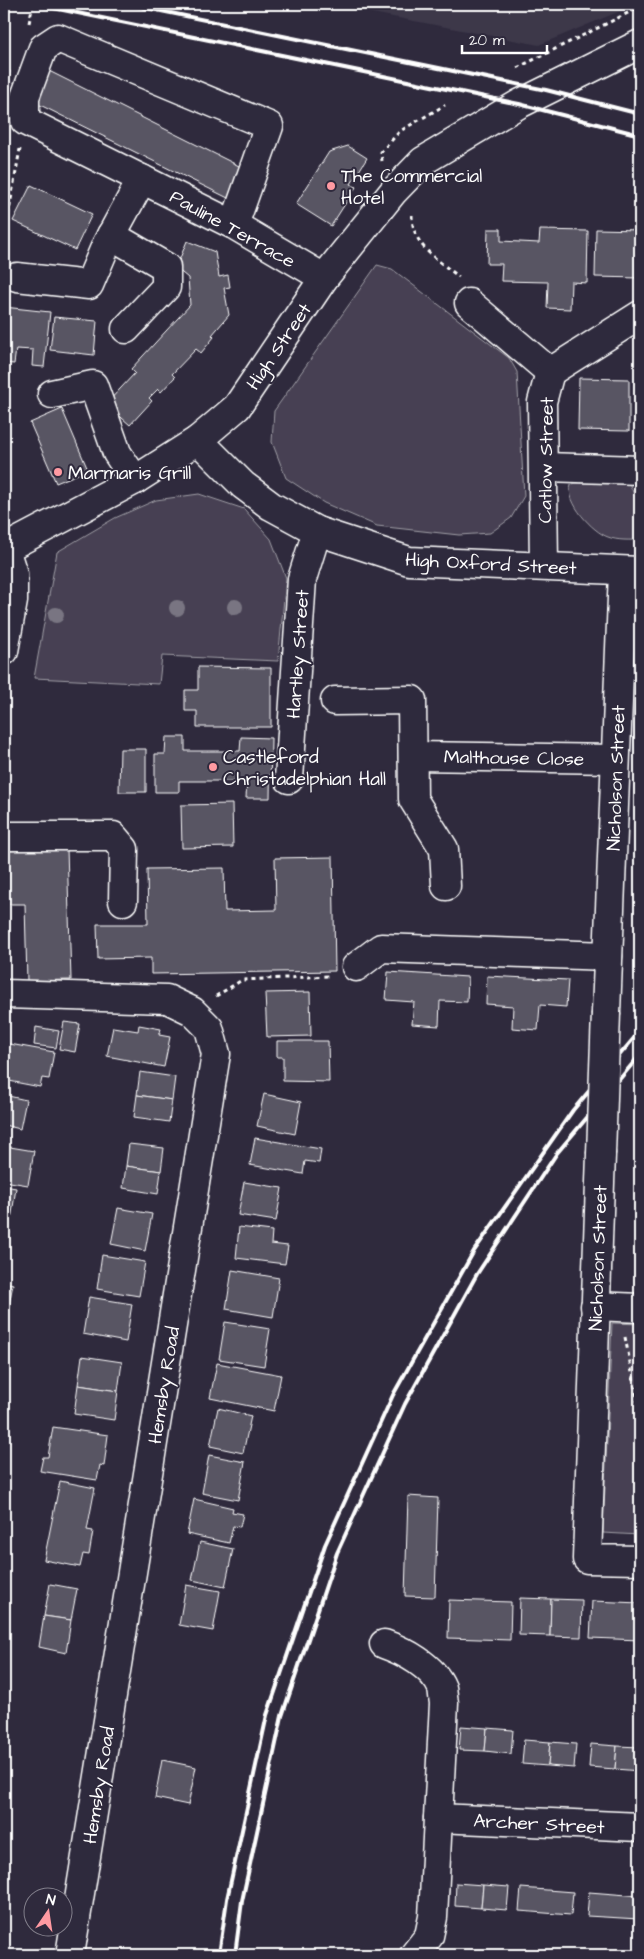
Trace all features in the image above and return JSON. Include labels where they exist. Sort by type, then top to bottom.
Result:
[{"type":"street","points":[[24,121],[25,97],[43,48],[58,38],[270,126],[234,226]]},
{"type":"street","name":"High Street","points":[[4,549],[135,480],[198,440],[237,407],[324,278],[393,192],[423,161],[519,104],[640,44]]},
{"type":"street","name":"Pauline Terrace","points":[[24,121],[234,226],[324,278]]},
{"type":"street","points":[[17,277],[89,285],[109,240],[142,180]]},
{"type":"street","points":[[109,240],[166,266],[166,287],[126,329]]},
{"type":"street","name":"Catlow Street","points":[[469,303],[550,372],[542,402],[545,467],[544,566]]},
{"type":"street","points":[[550,372],[640,314]]},
{"type":"street","points":[[52,394],[93,385],[118,453],[135,480]]},
{"type":"street","name":"High Oxford Street","points":[[198,440],[243,485],[271,506],[317,531],[410,561],[632,571]]},
{"type":"street","points":[[545,467],[640,470]]},
{"type":"street","name":"Hartley Street","points":[[289,779],[302,579],[317,531]]},
{"type":"street","points":[[4,549],[13,574],[13,601],[4,651]]},
{"type":"street","name":"Nicholson Street","points":[[632,571],[615,759],[601,1154],[618,1307],[586,1559],[640,1560]]},
{"type":"street","points":[[335,701],[412,700],[413,799],[444,849],[446,886]]},
{"type":"street","name":"Malthouse Close","points":[[413,756],[615,759]]},
{"type":"street","points":[[4,836],[113,836],[124,849],[123,901]]},
{"type":"street","points":[[356,967],[382,948],[608,956]]},
{"type":"street","name":"Hemsby Road","points":[[4,994],[167,999],[192,1011],[209,1028],[216,1054],[70,1955]]},
{"type":"street","points":[[384,1644],[400,1649],[429,1671],[442,1688],[444,1703],[433,1917],[429,1936],[414,1955]]},
{"type":"street","name":"Archer Street","points":[[438,1818],[640,1827]]},
{"type":"path","points":[[29,22],[33,4]]},
{"type":"path","points":[[517,68],[640,7]]},
{"type":"path","points":[[382,163],[382,152],[400,131],[445,105]]},
{"type":"path","points":[[4,239],[24,121]]},
{"type":"path","points":[[393,192],[412,210],[412,223],[419,244],[467,284],[469,303]]},
{"type":"path","points":[[192,1011],[242,980],[343,975],[356,967]]},
{"type":"path","points":[[618,1307],[640,1414]]},
{"type":"shaded area","points":[[325,4],[637,4],[539,45]]},
{"type":"shaded area","points":[[377,265],[392,269],[509,358],[517,372],[524,496],[511,518],[490,533],[459,535],[377,526],[324,503],[286,478],[272,442],[274,411]]},
{"type":"shaded area","points":[[575,483],[629,483],[640,508],[640,540],[612,538],[602,534],[588,523],[572,500],[571,485]]},
{"type":"shaded area","points":[[199,494],[244,509],[271,539],[286,578],[278,661],[162,656],[159,684],[34,678],[57,552],[115,518],[156,500]]},
{"type":"shaded area","points":[[612,1323],[640,1324],[640,1535],[603,1533]]},
{"type":"building","points":[[45,69],[245,169],[230,199],[30,100]]},
{"type":"building","points":[[4,70],[10,71],[4,108]]},
{"type":"building","name":"The Commercial Hotel","points":[[348,146],[367,158],[351,184],[356,187],[331,226],[296,204],[329,152]]},
{"type":"building","points":[[31,185],[92,214],[75,250],[13,221]]},
{"type":"building","points":[[488,229],[501,229],[501,241],[539,243],[540,230],[588,231],[587,283],[571,282],[570,309],[547,308],[548,282],[501,281],[502,264],[487,264]]},
{"type":"building","points":[[596,229],[640,230],[640,278],[595,277]]},
{"type":"building","points":[[187,241],[215,252],[219,277],[228,275],[230,287],[224,288],[229,315],[212,335],[214,337],[201,353],[196,349],[172,374],[175,377],[161,392],[158,389],[149,398],[152,401],[130,425],[106,404],[135,373],[131,369],[190,305],[188,278],[176,268]]},
{"type":"building","points":[[4,307],[50,312],[44,367],[32,366],[33,350],[16,349],[14,364],[4,363]]},
{"type":"building","points":[[54,317],[97,321],[94,355],[50,350]]},
{"type":"building","points":[[579,378],[629,379],[629,431],[578,430]]},
{"type":"building","points":[[637,398],[640,398],[640,426],[637,426]]},
{"type":"building","points":[[62,409],[88,470],[56,483],[30,423]]},
{"type":"building","points":[[198,667],[271,668],[271,727],[197,727],[197,711],[185,711],[185,690],[198,690]]},
{"type":"building","name":"Castleford Christadelphian Hall","points":[[166,737],[185,737],[185,751],[240,751],[241,737],[271,738],[270,798],[246,798],[247,781],[179,781],[179,792],[155,792],[155,754],[165,754]]},
{"type":"building","points":[[120,749],[146,749],[146,792],[119,792]]},
{"type":"building","points":[[232,804],[233,847],[182,848],[181,805]]},
{"type":"building","points":[[67,849],[71,980],[27,981],[25,904],[4,904],[4,851]]},
{"type":"building","points":[[333,857],[335,971],[151,974],[151,958],[98,959],[97,924],[148,924],[147,869],[224,868],[225,911],[276,910],[275,858]]},
{"type":"building","points":[[388,972],[468,977],[467,1002],[440,1001],[439,1026],[412,1024],[414,1002],[386,1000]]},
{"type":"building","points":[[487,976],[568,980],[566,1007],[540,1005],[538,1030],[512,1028],[513,1006],[486,1004]]},
{"type":"building","points":[[310,992],[311,1036],[267,1037],[265,993]]},
{"type":"building","points":[[64,1022],[80,1024],[75,1052],[59,1049]]},
{"type":"building","points":[[139,1025],[161,1029],[159,1035],[170,1037],[164,1067],[107,1056],[113,1027],[138,1031]]},
{"type":"building","points":[[36,1027],[59,1031],[56,1048],[34,1045]]},
{"type":"building","points":[[277,1041],[328,1041],[329,1082],[283,1081],[283,1057],[277,1057]]},
{"type":"building","points":[[4,1043],[54,1052],[49,1079],[42,1078],[40,1087],[4,1080]]},
{"type":"building","points":[[140,1072],[175,1077],[172,1100],[137,1095]]},
{"type":"building","points":[[264,1094],[301,1102],[295,1134],[257,1126]]},
{"type":"building","points":[[4,1095],[26,1100],[20,1129],[4,1125]]},
{"type":"building","points":[[137,1095],[172,1100],[169,1122],[134,1117]]},
{"type":"building","points":[[255,1138],[321,1149],[319,1163],[305,1161],[303,1174],[250,1165]]},
{"type":"building","points":[[129,1144],[164,1148],[161,1171],[126,1166]]},
{"type":"building","points":[[4,1146],[34,1151],[28,1185],[4,1181]]},
{"type":"building","points":[[126,1166],[161,1171],[158,1194],[123,1188]]},
{"type":"building","points":[[244,1182],[282,1188],[276,1221],[238,1215]]},
{"type":"building","points":[[4,1186],[16,1188],[11,1220],[4,1219]]},
{"type":"building","points":[[118,1208],[152,1214],[145,1251],[111,1244]]},
{"type":"building","points":[[239,1227],[272,1231],[271,1244],[288,1246],[285,1264],[236,1258]]},
{"type":"building","points":[[4,1231],[10,1232],[4,1268]]},
{"type":"building","points":[[102,1255],[145,1262],[139,1296],[97,1289]]},
{"type":"building","points":[[232,1270],[279,1278],[273,1317],[226,1309]]},
{"type":"building","points":[[4,1282],[13,1284],[6,1320],[4,1320]]},
{"type":"building","points":[[89,1297],[132,1304],[126,1342],[83,1334]]},
{"type":"building","points":[[225,1322],[270,1329],[264,1366],[219,1359]]},
{"type":"building","points":[[82,1356],[122,1362],[118,1391],[78,1385]]},
{"type":"building","points":[[217,1363],[281,1375],[274,1411],[210,1398]]},
{"type":"building","points":[[78,1385],[118,1391],[114,1420],[74,1414]]},
{"type":"building","points":[[218,1408],[251,1416],[243,1453],[210,1446]]},
{"type":"building","points":[[53,1427],[108,1435],[104,1466],[100,1465],[97,1480],[40,1471],[43,1457],[48,1457]]},
{"type":"building","points":[[209,1455],[245,1462],[238,1500],[202,1493]]},
{"type":"building","points":[[60,1481],[95,1488],[87,1530],[93,1531],[89,1555],[83,1554],[80,1567],[44,1560]]},
{"type":"building","points":[[408,1496],[438,1498],[435,1597],[405,1596]]},
{"type":"building","points":[[194,1499],[233,1508],[232,1512],[243,1514],[240,1527],[233,1526],[229,1543],[187,1534]]},
{"type":"building","points":[[200,1542],[233,1549],[225,1587],[192,1580]]},
{"type":"building","points":[[50,1584],[77,1589],[71,1620],[44,1616]]},
{"type":"building","points":[[186,1585],[220,1591],[213,1631],[179,1625]]},
{"type":"building","points":[[520,1598],[551,1599],[550,1636],[519,1635]]},
{"type":"building","points":[[551,1599],[582,1600],[581,1637],[550,1636]]},
{"type":"building","points":[[449,1600],[511,1602],[510,1640],[448,1638]]},
{"type":"building","points":[[592,1601],[640,1603],[640,1640],[590,1638]]},
{"type":"building","points":[[44,1616],[71,1620],[66,1653],[39,1647]]},
{"type":"building","points":[[461,1726],[487,1728],[485,1751],[459,1750]]},
{"type":"building","points":[[487,1728],[513,1730],[511,1754],[485,1751]]},
{"type":"building","points":[[524,1740],[550,1742],[548,1766],[522,1764]]},
{"type":"building","points":[[550,1742],[576,1744],[574,1768],[548,1766]]},
{"type":"building","points":[[591,1744],[617,1746],[615,1769],[589,1767]]},
{"type":"building","points":[[617,1746],[640,1747],[640,1771],[615,1769]]},
{"type":"building","points":[[162,1760],[196,1767],[188,1805],[155,1798]]},
{"type":"building","points":[[456,1883],[483,1885],[481,1908],[455,1906]]},
{"type":"building","points":[[483,1885],[509,1887],[507,1910],[481,1908]]},
{"type":"building","points":[[521,1888],[573,1892],[571,1915],[519,1911]]},
{"type":"building","points":[[589,1892],[640,1896],[639,1919],[587,1916]]},
{"type":"railway","points":[[34,4],[519,104],[640,135]]},
{"type":"railway","points":[[127,4],[546,90],[640,114]]},
{"type":"railway","points":[[219,1955],[227,1899],[267,1715],[325,1545],[393,1395],[474,1251],[573,1110],[640,1031]]},
{"type":"railway","points":[[235,1955],[242,1901],[282,1716],[337,1553],[405,1404],[477,1274],[557,1153],[640,1055]]},
{"type":"place","name":"The Commercial Hotel","points":[[331,186]]},
{"type":"place","name":"Marmaris Grill","points":[[58,472]]},
{"type":"place","name":"Castleford Christadelphian Hall","points":[[213,767]]}]
